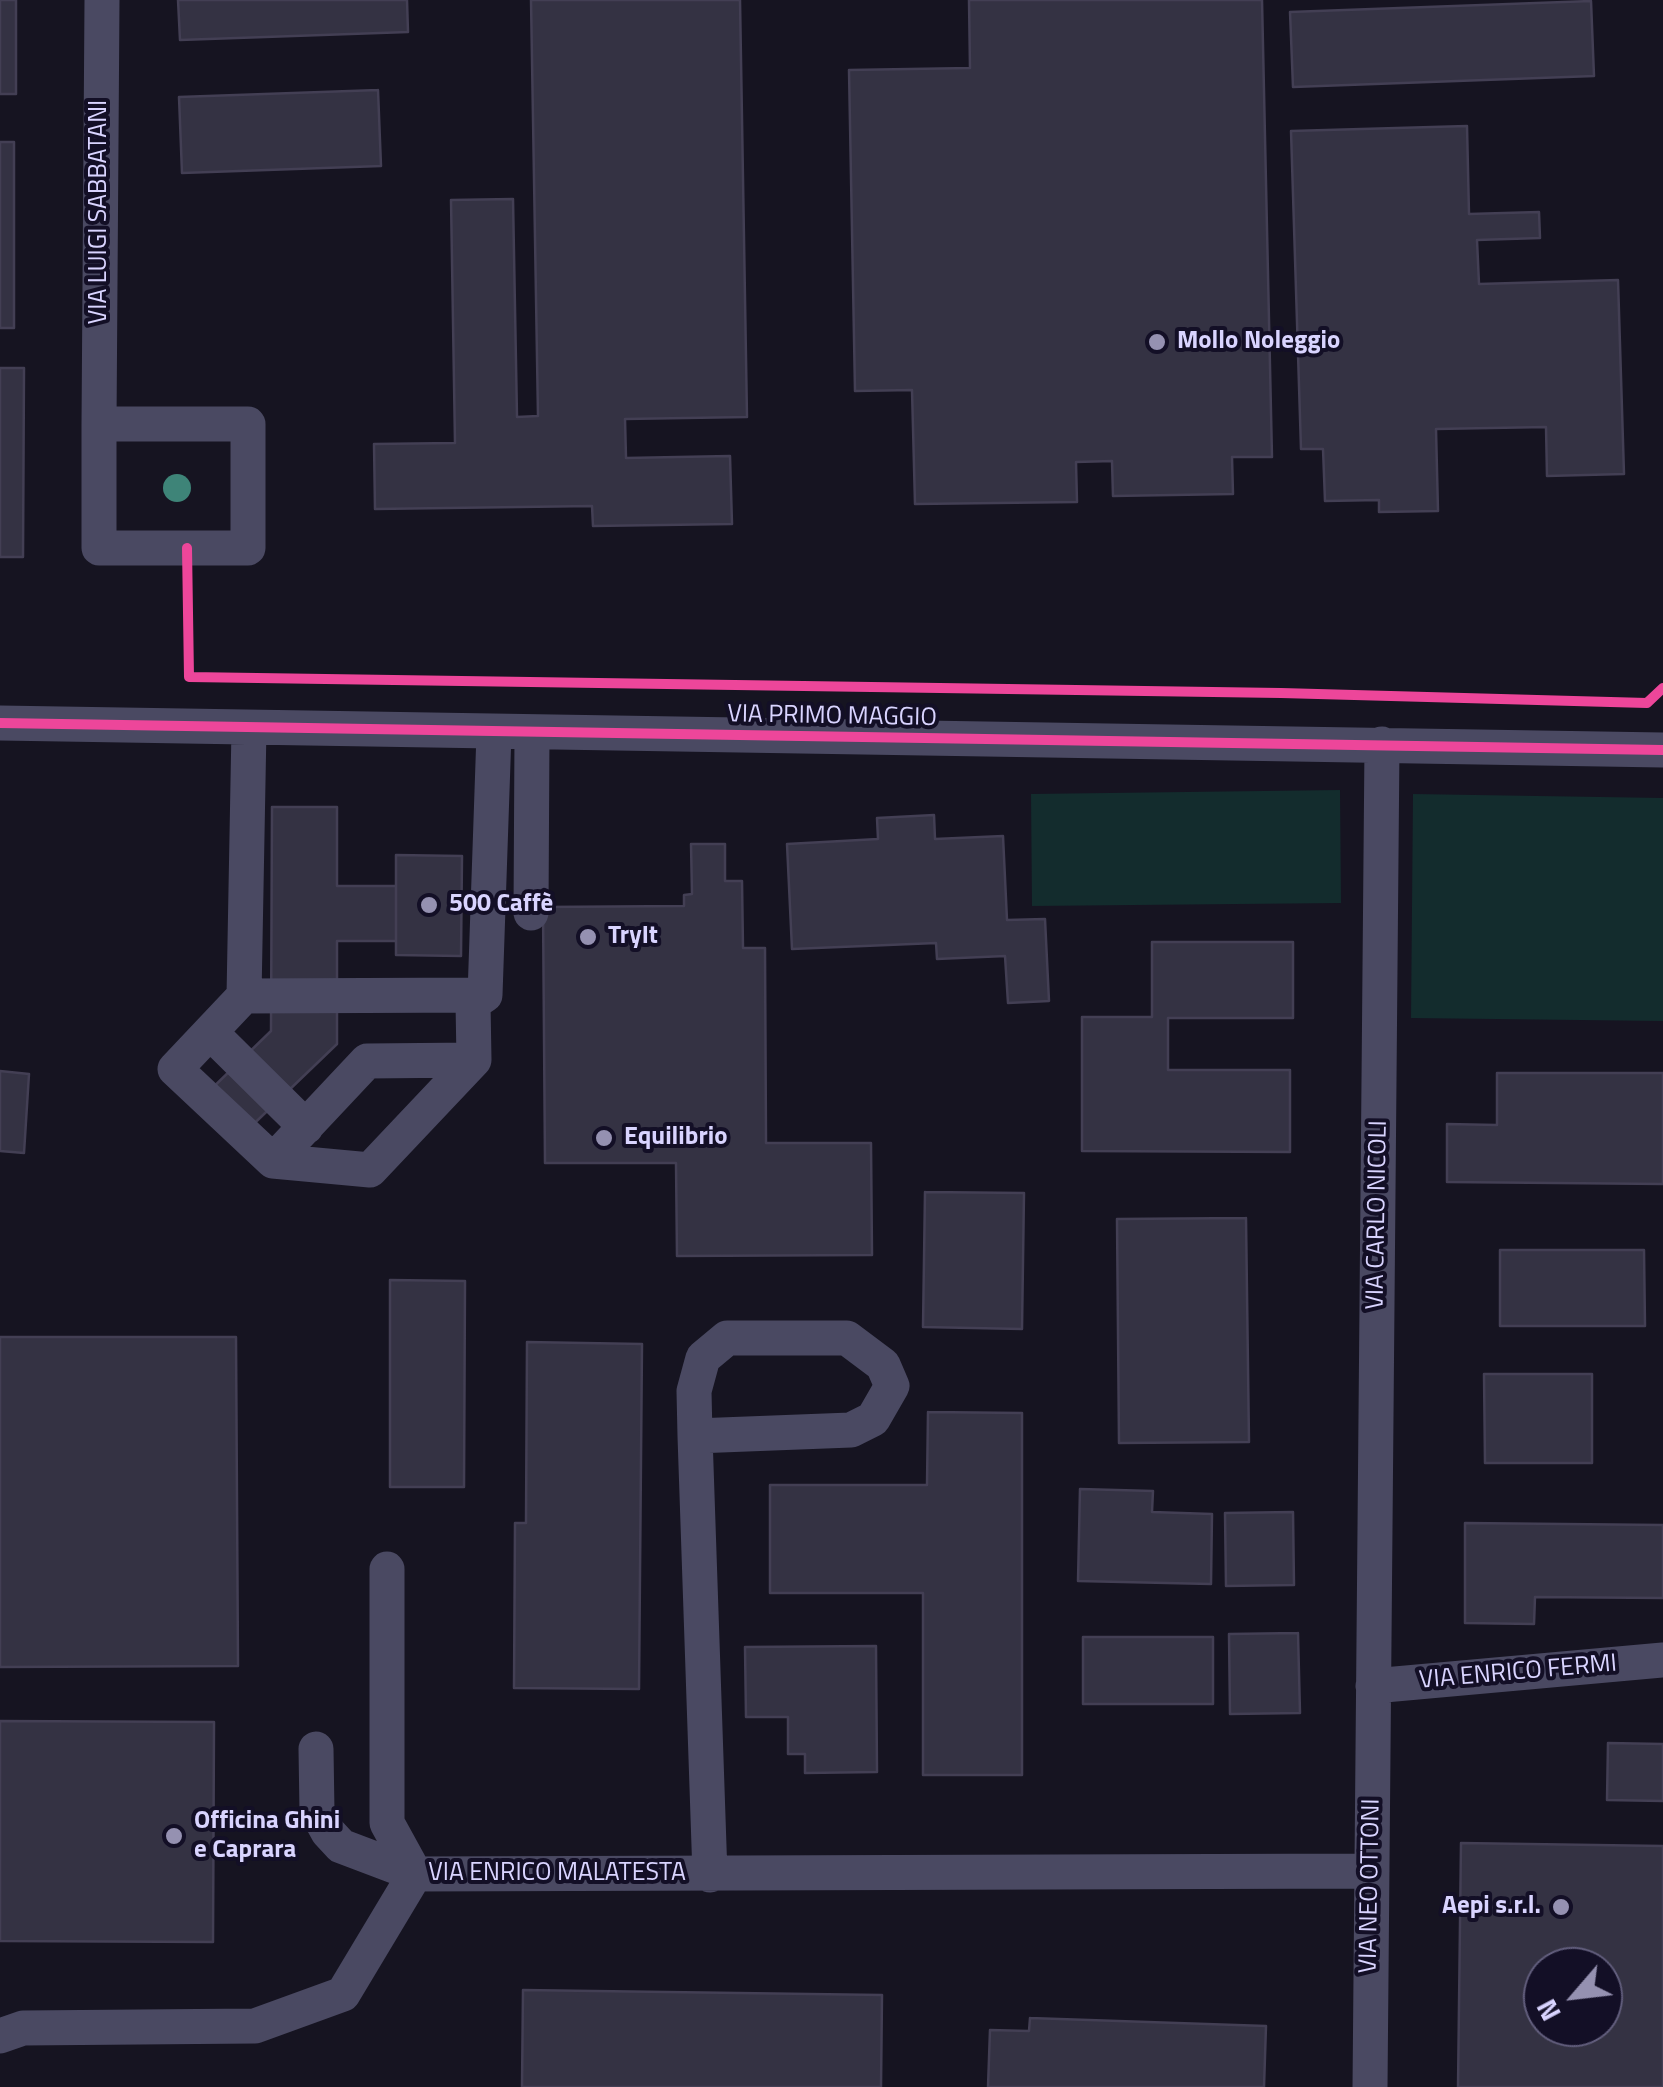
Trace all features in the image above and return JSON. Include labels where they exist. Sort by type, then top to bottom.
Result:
[{"type":"street","name":"VIA LUIGI SABBATANI","points":[[98,424],[248,424],[248,548],[99,548],[98,424],[102,0]]},
{"type":"street","name":"VIA PRIMO MAGGIO","points":[[0,723],[1663,750]]},
{"type":"street","points":[[249,728],[244,996],[176,1069],[273,1161],[370,1170],[474,1060],[473,1003],[484,995]]},
{"type":"street","points":[[484,995],[494,732]]},
{"type":"street","points":[[531,912],[532,733]]},
{"type":"street","name":"VIA CARLO NICOLI","points":[[1373,1686],[1382,744]]},
{"type":"street","points":[[244,996],[484,995]]},
{"type":"street","points":[[210,1032],[306,1127]]},
{"type":"street","points":[[273,1161],[368,1061],[474,1060]]},
{"type":"street","name":"VIA ENRICO MALATESTA","points":[[696,1436],[852,1430],[873,1418],[892,1386],[882,1365],[847,1338],[726,1338],[703,1358],[694,1391],[710,1874]]},
{"type":"street","points":[[386,1569],[388,1823],[415,1874]]},
{"type":"street","name":"VIA ENRICO FERMI","points":[[1373,1686],[1663,1660]]},
{"type":"street","name":"VIA NEO OTTONI","points":[[1370,2087],[1373,1686]]},
{"type":"street","points":[[316,1749],[317,1812],[328,1832],[341,1846],[415,1874]]},
{"type":"street","name":"VIA ENRICO MALATESTA","points":[[0,2036],[23,2028],[255,2026],[342,1994],[415,1874],[1372,1871]]},
{"type":"green space","points":[[1340,790],[1341,903],[1032,906],[1031,794]]},
{"type":"green space","points":[[1413,794],[1663,798],[1663,1021],[1411,1018]]},
{"type":"building","points":[[0,0],[16,0],[16,94],[0,94]]},
{"type":"building","points":[[178,0],[407,0],[408,32],[180,40]]},
{"type":"building","points":[[531,0],[740,0],[747,417],[625,419],[626,458],[730,456],[732,524],[593,526],[592,506],[375,509],[374,444],[455,443],[451,200],[513,199],[517,417],[538,416]]},
{"type":"building","points":[[969,0],[1262,0],[1272,457],[1232,457],[1233,494],[1113,496],[1112,461],[1076,462],[1077,502],[915,504],[912,390],[855,391],[849,70],[970,68]]},
{"type":"building","points":[[1591,1],[1594,76],[1293,87],[1290,12]]},
{"type":"building","points":[[378,90],[381,166],[182,173],[179,97]]},
{"type":"building","points":[[1467,126],[1469,214],[1539,212],[1540,238],[1477,240],[1479,284],[1618,280],[1624,474],[1547,476],[1546,427],[1436,429],[1438,511],[1379,512],[1379,500],[1325,501],[1323,449],[1301,449],[1291,131]]},
{"type":"building","points":[[0,142],[14,142],[14,328],[0,328]]},
{"type":"building","points":[[0,368],[24,368],[23,557],[0,557]]},
{"type":"building","points":[[272,807],[337,807],[337,886],[396,886],[396,941],[337,941],[337,1044],[237,1140],[199,1101],[271,1031]]},
{"type":"building","points":[[934,815],[935,839],[1003,836],[1007,920],[1045,919],[1049,1001],[1008,1003],[1005,956],[937,959],[936,943],[792,949],[787,844],[878,839],[877,818]]},
{"type":"building","points":[[691,844],[725,844],[725,881],[742,881],[743,948],[765,948],[766,1143],[871,1143],[872,1255],[677,1256],[676,1163],[545,1163],[543,907],[684,906],[684,895],[692,894]]},
{"type":"building","points":[[396,855],[462,856],[461,956],[396,955]]},
{"type":"building","points":[[1152,942],[1293,942],[1293,1018],[1168,1018],[1168,1070],[1290,1070],[1290,1152],[1082,1151],[1082,1017],[1152,1017]]},
{"type":"building","points":[[0,1071],[29,1074],[24,1153],[0,1151]]},
{"type":"building","points":[[1497,1073],[1663,1073],[1663,1184],[1447,1182],[1447,1124],[1497,1125]]},
{"type":"building","points":[[925,1192],[1024,1193],[1022,1329],[923,1327]]},
{"type":"building","points":[[1246,1218],[1249,1442],[1119,1443],[1117,1219]]},
{"type":"building","points":[[1500,1250],[1644,1250],[1645,1326],[1500,1326]]},
{"type":"building","points":[[390,1280],[465,1281],[464,1487],[390,1487]]},
{"type":"building","points":[[0,1337],[236,1337],[238,1666],[0,1667]]},
{"type":"building","points":[[527,1342],[642,1344],[639,1689],[514,1688],[515,1523],[526,1523]]},
{"type":"building","points":[[1484,1374],[1592,1374],[1592,1463],[1485,1463]]},
{"type":"building","points":[[928,1412],[1022,1413],[1022,1775],[923,1775],[923,1593],[770,1593],[770,1485],[927,1485]]},
{"type":"building","points":[[1080,1489],[1153,1491],[1152,1512],[1212,1514],[1211,1584],[1078,1581]]},
{"type":"building","points":[[1293,1512],[1294,1585],[1226,1586],[1225,1513]]},
{"type":"building","points":[[1465,1523],[1663,1525],[1663,1598],[1535,1597],[1534,1624],[1465,1623]]},
{"type":"building","points":[[1298,1633],[1300,1713],[1230,1714],[1229,1634]]},
{"type":"building","points":[[1083,1637],[1213,1637],[1213,1704],[1083,1704]]},
{"type":"building","points":[[876,1646],[877,1772],[805,1773],[805,1754],[788,1754],[788,1717],[746,1717],[745,1647]]},
{"type":"building","points":[[0,1721],[214,1722],[213,1942],[0,1941]]},
{"type":"building","points":[[1608,1743],[1663,1744],[1663,1801],[1607,1800]]},
{"type":"building","name":"Aepi s.r.l.","points":[[1461,1843],[1663,1846],[1663,2087],[1458,2087]]},
{"type":"building","points":[[523,1990],[882,1995],[881,2087],[522,2087]]},
{"type":"building","points":[[1030,2018],[1266,2026],[1264,2087],[988,2087],[990,2030],[1029,2031]]},
{"type":"cycle path","points":[[187,548],[189,677],[1281,693],[1647,703],[1663,688]]},
{"type":"cycle path","points":[[0,723],[1663,750]]},
{"type":"place","name":"Mollo Noleggio","points":[[1157,342]]},
{"type":"place","name":"500 Caffè","points":[[429,905]]},
{"type":"place","name":"TryIt","points":[[588,937]]},
{"type":"place","name":"Equilibrio","points":[[604,1138]]},
{"type":"place","name":"Officina Ghini e Caprara","points":[[174,1836]]},
{"type":"place","name":"Aepi s.r.l.","points":[[1561,1907]]}]
